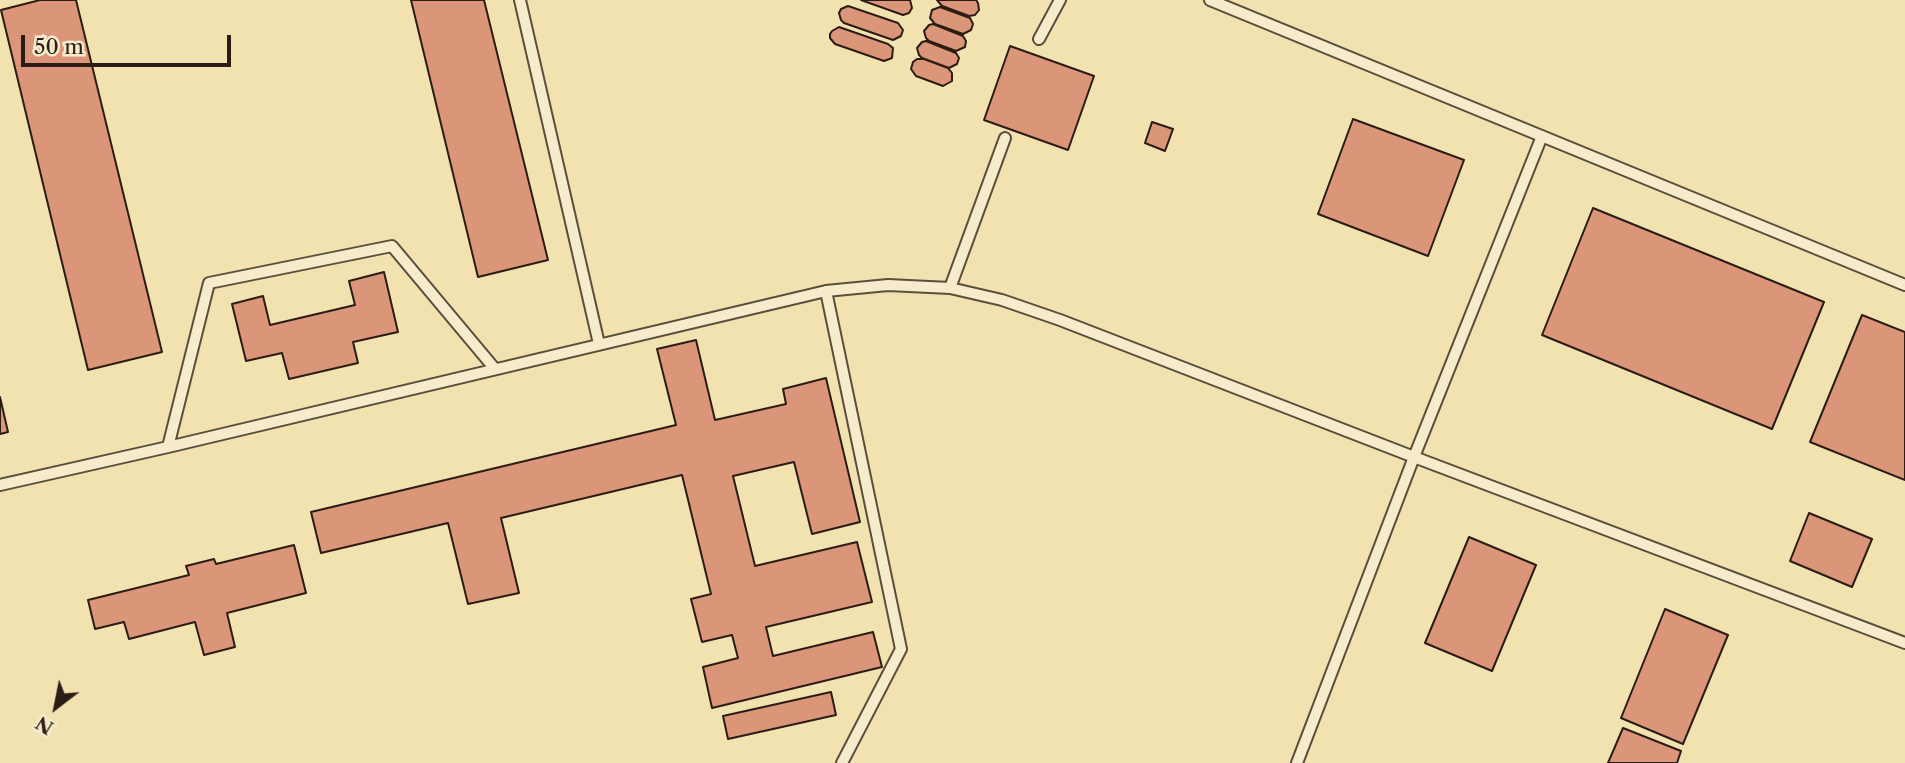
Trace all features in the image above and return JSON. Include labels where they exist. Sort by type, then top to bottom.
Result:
[{"type":"lane","points":[[520,0],[598,344]]},
{"type":"lane","points":[[1039,39],[1060,0]]},
{"type":"lane","points":[[1210,0],[1905,285]]},
{"type":"lane","points":[[1297,763],[1414,457],[1542,136]]},
{"type":"lane","points":[[950,288],[1005,138]]},
{"type":"lane","points":[[168,447],[209,283],[392,246],[495,369]]},
{"type":"lane","points":[[0,485],[826,291],[888,285],[950,288],[1002,300],[1060,320],[1905,643]]},
{"type":"lane","points":[[826,291],[901,649],[842,763]]},
{"type":"building","points":[[40,0],[76,0],[162,352],[88,370],[1,10]]},
{"type":"building","points":[[411,0],[484,0],[548,260],[478,277]]},
{"type":"building","points":[[861,0],[910,0],[912,8],[909,13],[903,15]]},
{"type":"building","points":[[937,0],[976,0],[979,10],[975,15],[969,16],[942,6]]},
{"type":"building","points":[[848,6],[898,23],[903,30],[901,36],[893,40],[844,23],[839,13]]},
{"type":"building","points":[[940,7],[970,18],[973,24],[971,30],[963,34],[935,24],[930,18],[932,10]]},
{"type":"building","points":[[933,24],[963,36],[965,47],[956,51],[929,41],[924,31]]},
{"type":"building","points":[[839,27],[888,44],[893,48],[892,58],[884,61],[835,44],[830,34]]},
{"type":"building","points":[[926,41],[956,53],[959,58],[957,64],[949,68],[922,58],[917,48]]},
{"type":"building","points":[[1010,46],[1094,76],[1068,150],[984,120]]},
{"type":"building","points":[[917,59],[948,68],[952,73],[952,81],[943,86],[916,76],[911,69]]},
{"type":"building","points":[[1353,119],[1464,160],[1428,256],[1318,214]]},
{"type":"building","points":[[1152,122],[1173,129],[1165,151],[1145,143]]},
{"type":"building","points":[[1593,208],[1824,302],[1772,429],[1542,335]]},
{"type":"building","points":[[384,272],[398,332],[353,342],[358,363],[289,379],[282,353],[246,361],[232,304],[263,296],[270,325],[355,305],[349,281]]},
{"type":"building","points":[[1862,315],[1905,332],[1905,480],[1810,442]]},
{"type":"building","points":[[696,340],[715,420],[786,404],[783,389],[826,378],[860,522],[812,534],[794,462],[733,476],[755,566],[857,542],[872,602],[766,627],[773,656],[873,632],[882,667],[712,708],[703,667],[738,658],[732,635],[702,642],[691,599],[711,594],[682,475],[501,518],[519,593],[468,604],[448,523],[321,553],[311,512],[676,425],[657,349]]},
{"type":"building","points":[[0,397],[8,432],[0,434]]},
{"type":"building","points":[[1809,513],[1872,539],[1852,587],[1790,561]]},
{"type":"building","points":[[1469,537],[1536,565],[1492,671],[1425,643]]},
{"type":"building","points":[[294,545],[306,593],[227,613],[235,647],[204,655],[195,622],[129,639],[124,622],[95,629],[88,600],[189,575],[186,566],[214,559],[216,564]]},
{"type":"building","points":[[1665,609],[1728,635],[1683,744],[1621,718]]},
{"type":"building","points":[[831,692],[836,715],[728,739],[723,716]]},
{"type":"building","points":[[1623,728],[1681,751],[1677,763],[1608,763]]}]
